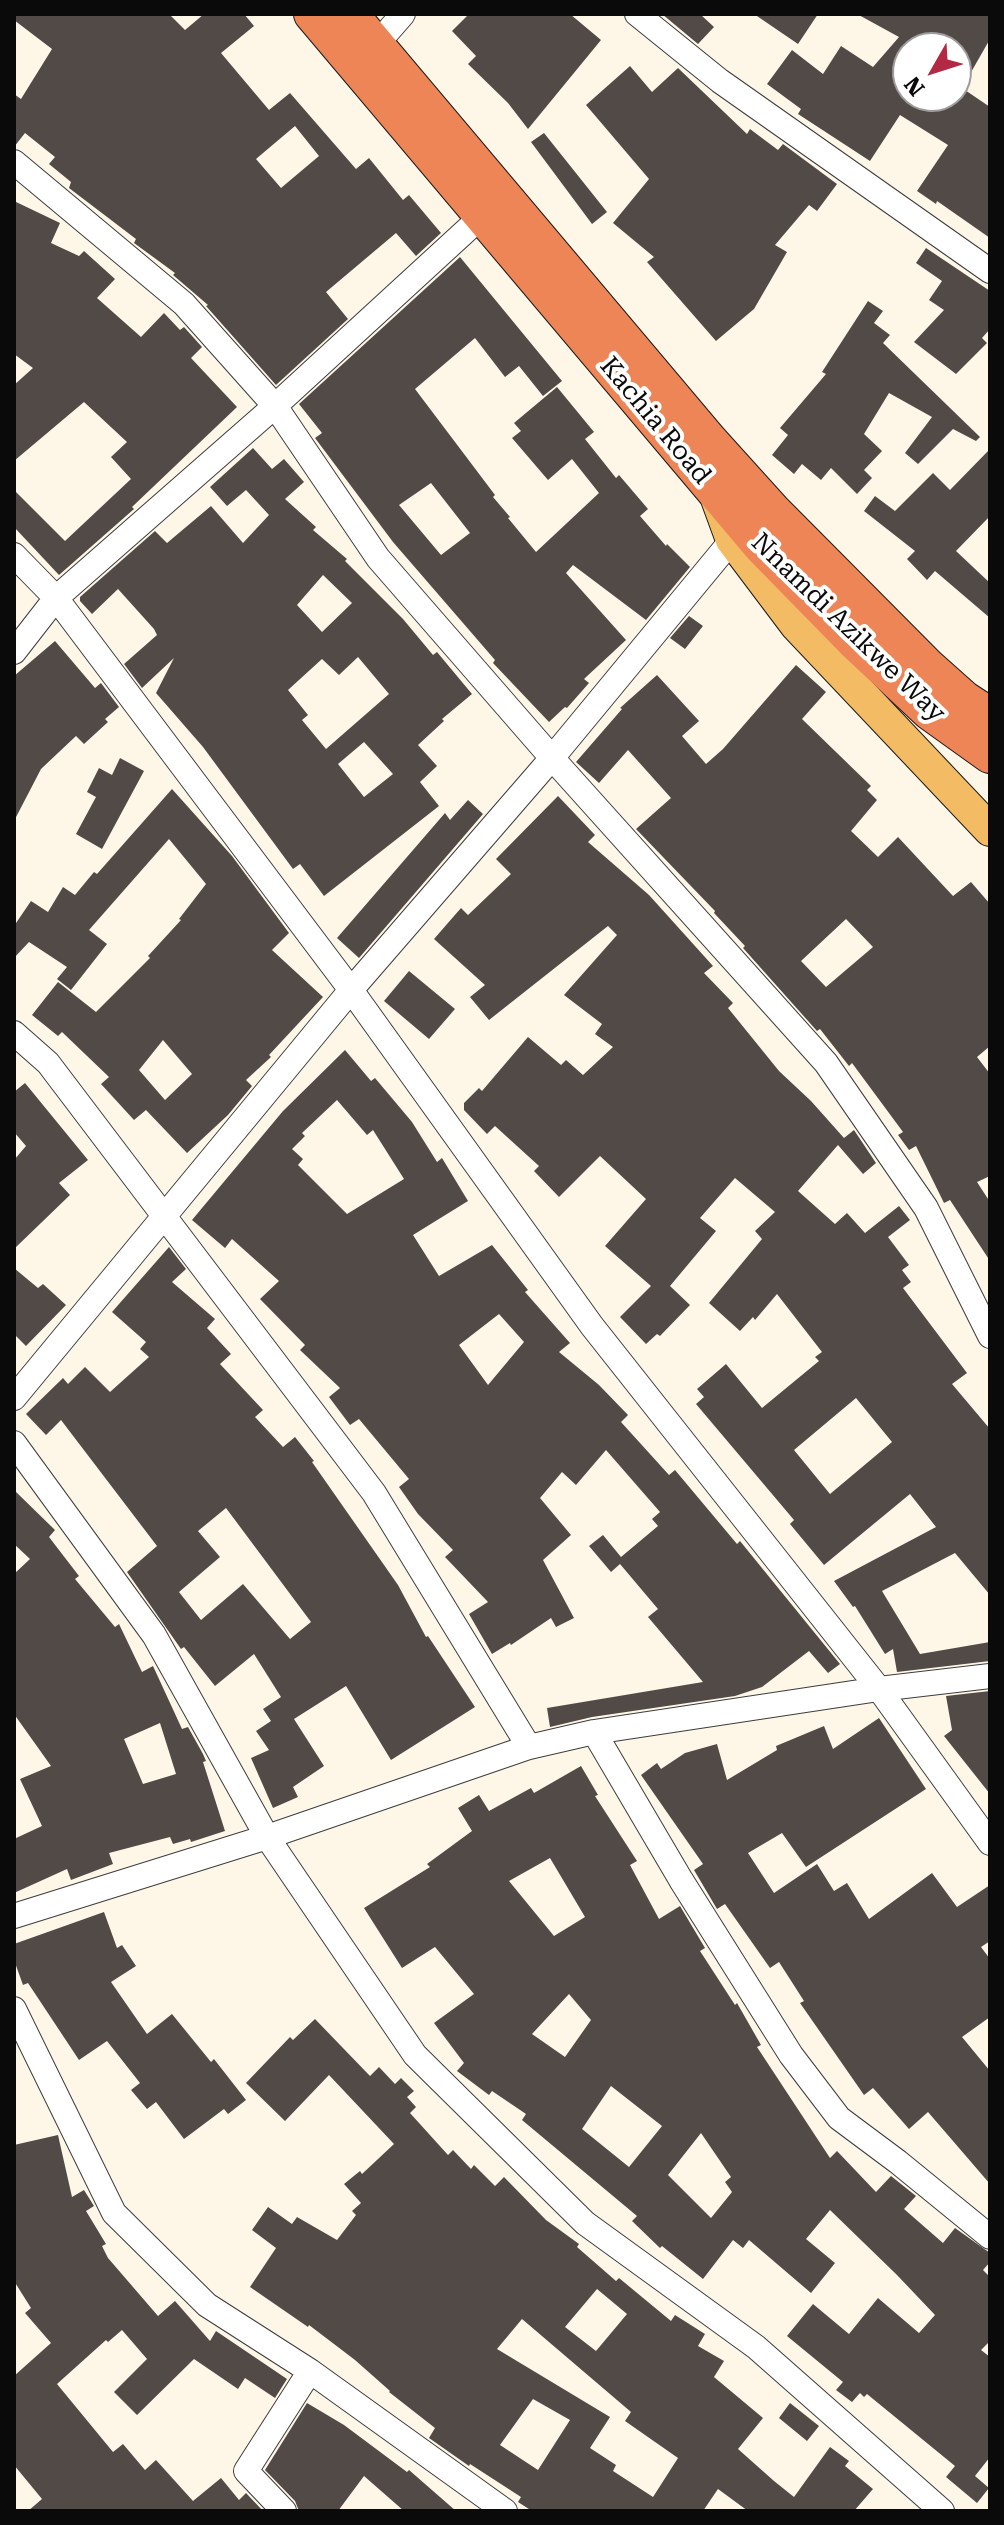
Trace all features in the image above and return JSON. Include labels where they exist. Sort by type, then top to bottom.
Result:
[{"type":"highway","name":"Kachia Road","points":[[312,14],[715,492]]},
{"type":"highway","name":"Kachia Road","points":[[350,14],[709,440],[774,512],[927,666],[964,699],[990,716]]},
{"type":"highway","name":"Nnamdi Azikwe Way","points":[[715,492],[761,546],[853,640],[930,712],[990,755]]},
{"type":"main road","name":"Kachia Road","points":[[715,492],[732,540],[796,625],[990,830]]},
{"type":"street","points":[[376,45],[403,14]]},
{"type":"street","points":[[637,14],[720,81],[990,271]]},
{"type":"street","points":[[14,162],[184,304],[275,406],[378,558],[552,758],[826,1063],[926,1208],[990,1336]]},
{"type":"street","points":[[14,652],[56,598],[275,406],[482,216]]},
{"type":"street","points":[[14,1398],[351,990],[552,758],[732,540]]},
{"type":"street","points":[[14,555],[56,598],[351,990],[592,1326],[879,1689],[990,1843]]},
{"type":"street","points":[[14,1033],[48,1063],[374,1493],[529,1747]]},
{"type":"street","points":[[14,1443],[154,1635],[267,1837],[415,2055],[585,2223],[756,2347],[942,2511]]},
{"type":"street","points":[[14,1916],[267,1837],[529,1747],[594,1732],[879,1689],[990,1676]]},
{"type":"street","points":[[594,1732],[681,1880],[791,2055],[839,2118],[990,2237]]},
{"type":"street","points":[[14,2009],[114,2213],[207,2305],[310,2371],[505,2511]]},
{"type":"street","points":[[284,2511],[246,2471],[310,2371]]},
{"type":"building","points":[[14,14],[169,14],[185,30],[204,14],[244,14],[254,26],[221,53],[269,110],[290,93],[356,169],[369,158],[403,200],[409,195],[441,233],[416,256],[396,233],[326,292],[348,319],[276,385],[208,305],[173,275],[175,273],[69,188],[71,182],[49,164],[55,157],[25,133],[14,147],[14,94],[21,99],[52,49],[14,20]],"holes":[[[295,126],[319,156],[281,188],[256,159]]]},
{"type":"building","points":[[469,14],[570,14],[601,40],[528,129],[508,103],[468,64],[476,56],[452,31]]},
{"type":"building","points":[[662,14],[700,14],[714,27],[698,44]]},
{"type":"building","points":[[754,14],[818,14],[798,44]]},
{"type":"building","points":[[857,14],[990,14],[990,39],[972,70],[972,32],[892,33]]},
{"type":"building","points":[[892,45],[892,112],[972,112],[972,95],[990,107],[990,238],[937,201],[936,204],[917,191],[948,145],[900,115],[870,161],[798,114],[801,109],[767,84],[792,50],[823,74],[841,46],[873,67]]},
{"type":"building","points":[[630,66],[652,92],[678,68],[747,134],[750,129],[778,150],[783,144],[837,184],[817,211],[809,205],[775,245],[787,252],[754,309],[716,341],[647,262],[654,257],[613,223],[649,179],[586,105]]},
{"type":"building","points":[[544,133],[607,212],[592,224],[531,142]]},
{"type":"building","points":[[14,201],[60,223],[51,243],[79,256],[84,251],[115,279],[97,298],[141,337],[164,313],[180,330],[184,327],[202,347],[191,358],[237,407],[132,507],[134,509],[59,575],[14,527],[14,490],[65,541],[131,479],[111,457],[127,442],[84,402],[14,461],[14,385],[33,368],[14,354]]},
{"type":"building","points":[[926,248],[990,291],[990,329],[982,338],[987,343],[956,374],[914,342],[944,310],[929,300],[942,281],[916,263]]},
{"type":"building","points":[[460,257],[562,381],[543,396],[519,366],[505,377],[475,338],[415,389],[495,495],[493,497],[508,518],[536,552],[599,493],[572,459],[548,480],[512,438],[521,431],[514,423],[557,387],[594,432],[585,439],[616,478],[619,475],[648,509],[640,516],[666,546],[690,567],[646,620],[573,565],[566,573],[626,640],[584,679],[589,683],[567,708],[549,722],[493,663],[495,660],[393,542],[315,438],[322,433],[299,404]],"holes":[[[431,483],[470,533],[441,555],[399,505]]]},
{"type":"building","points":[[868,301],[883,311],[874,323],[890,335],[883,343],[980,437],[976,441],[953,429],[918,464],[905,453],[932,417],[889,393],[864,434],[882,451],[864,470],[872,478],[857,494],[831,468],[821,480],[802,464],[794,474],[772,455],[788,435],[780,428],[826,374],[822,372]]},
{"type":"building","points":[[253,448],[272,469],[284,459],[304,482],[285,499],[316,527],[313,530],[347,559],[345,561],[403,619],[433,655],[437,652],[472,694],[442,719],[444,721],[418,745],[437,766],[420,782],[439,806],[324,896],[300,864],[293,869],[203,747],[156,693],[174,658],[142,688],[124,664],[157,635],[154,629],[118,589],[92,614],[80,601],[80,597],[155,531],[167,543],[211,506],[243,543],[269,515],[246,490],[227,506],[210,487]],"holes":[[[323,575],[352,603],[322,632],[297,605]],[[358,657],[389,694],[326,749],[302,720],[308,715],[288,690],[322,659],[339,675]],[[364,742],[393,774],[364,797],[338,764]]]},
{"type":"building","points":[[990,449],[990,516],[956,551],[990,583],[990,618],[935,571],[927,580],[907,559],[915,551],[864,511],[875,496],[895,511],[933,473],[950,490]]},
{"type":"building","points":[[689,616],[703,626],[685,649],[670,638]]},
{"type":"building","points":[[55,641],[95,688],[101,683],[119,707],[84,744],[76,736],[41,769],[14,821],[14,676]]},
{"type":"building","points":[[796,665],[826,692],[802,719],[871,786],[867,790],[877,800],[851,831],[878,857],[898,837],[953,896],[971,882],[990,904],[990,1046],[977,1057],[990,1074],[990,1176],[977,1182],[990,1202],[990,1261],[950,1200],[944,1203],[916,1146],[909,1150],[898,1135],[903,1132],[852,1063],[849,1066],[820,1029],[817,1031],[743,948],[745,946],[715,911],[636,829],[671,798],[628,750],[599,783],[576,762],[620,708],[657,675],[699,721],[682,736],[706,764],[723,749]],"holes":[[[846,919],[873,947],[826,987],[801,961]]]},
{"type":"building","points":[[120,758],[144,771],[102,849],[76,834],[96,797],[87,792],[99,768],[112,775]]},
{"type":"building","points":[[172,789],[232,856],[289,933],[272,950],[323,997],[269,1055],[271,1057],[246,1080],[252,1086],[228,1115],[187,1153],[146,1110],[134,1120],[101,1084],[109,1077],[62,1032],[58,1036],[32,1015],[58,982],[96,1012],[150,958],[148,956],[181,920],[206,884],[169,839],[89,930],[107,944],[71,990],[57,979],[67,967],[29,942],[14,958],[14,926],[31,901],[48,912],[63,887],[75,895],[94,872],[97,874]],"holes":[[[163,1040],[192,1074],[165,1100],[139,1070]]]},
{"type":"building","points":[[558,796],[595,835],[588,842],[649,895],[713,966],[704,973],[733,1003],[728,1008],[779,1071],[844,1138],[854,1130],[876,1163],[863,1174],[838,1145],[798,1191],[835,1224],[847,1213],[865,1233],[899,1206],[910,1220],[888,1237],[909,1265],[902,1270],[911,1282],[903,1288],[967,1373],[952,1384],[990,1429],[990,1595],[955,1553],[882,1591],[920,1654],[990,1642],[990,1661],[897,1672],[893,1649],[885,1654],[855,1606],[834,1581],[936,1527],[910,1494],[824,1565],[790,1524],[794,1520],[696,1404],[704,1397],[697,1389],[726,1364],[762,1408],[819,1361],[815,1357],[822,1352],[777,1294],[755,1320],[753,1317],[740,1331],[709,1303],[762,1239],[755,1231],[775,1212],[735,1178],[700,1218],[716,1231],[670,1286],[690,1305],[660,1336],[657,1334],[646,1344],[620,1317],[651,1286],[605,1246],[646,1199],[600,1156],[559,1197],[534,1171],[539,1166],[495,1126],[487,1134],[464,1110],[464,1103],[479,1088],[482,1091],[528,1037],[561,1065],[566,1060],[583,1075],[613,1047],[595,1034],[602,1024],[564,995],[617,935],[608,926],[489,1020],[470,997],[485,985],[434,939],[461,908],[468,915],[511,874],[496,859]],"holes":[[[856,1398],[892,1442],[830,1494],[794,1450]]]},
{"type":"building","points":[[468,800],[483,814],[359,958],[337,938],[445,813],[450,820]]},
{"type":"building","points":[[409,971],[455,1009],[429,1039],[384,1001]]},
{"type":"building","points":[[345,1050],[371,1081],[375,1078],[412,1122],[437,1162],[442,1158],[468,1201],[413,1235],[439,1276],[492,1245],[528,1290],[525,1292],[570,1343],[559,1352],[599,1385],[628,1415],[621,1422],[669,1475],[675,1470],[737,1544],[740,1541],[840,1664],[828,1673],[809,1651],[762,1687],[735,1696],[592,1717],[550,1727],[547,1708],[703,1682],[648,1617],[658,1609],[620,1564],[611,1572],[589,1546],[603,1535],[621,1557],[658,1526],[652,1519],[660,1512],[606,1450],[576,1485],[562,1472],[540,1498],[571,1535],[543,1560],[574,1618],[556,1627],[551,1618],[492,1654],[469,1614],[488,1602],[445,1557],[453,1550],[418,1514],[399,1487],[409,1479],[359,1419],[350,1425],[329,1397],[340,1388],[300,1350],[305,1345],[260,1299],[279,1281],[232,1239],[225,1248],[192,1220],[283,1111]],"holes":[[[337,1100],[367,1135],[373,1130],[404,1179],[347,1214],[298,1165],[303,1159],[292,1149],[305,1136],[302,1133]],[[499,1314],[524,1342],[488,1385],[459,1345]]]},
{"type":"building","points":[[25,1083],[88,1160],[59,1183],[70,1195],[14,1249],[14,1160],[26,1146],[14,1132],[14,1092]]},
{"type":"building","points":[[169,1247],[186,1269],[172,1282],[215,1319],[207,1328],[231,1354],[220,1364],[263,1410],[255,1417],[283,1447],[295,1437],[314,1461],[398,1585],[426,1637],[475,1707],[391,1760],[346,1686],[294,1719],[324,1766],[293,1787],[298,1797],[273,1808],[251,1758],[269,1750],[256,1731],[271,1721],[263,1709],[281,1697],[254,1654],[215,1686],[184,1647],[181,1649],[127,1572],[157,1546],[61,1420],[46,1435],[26,1414],[63,1378],[68,1384],[85,1367],[110,1392],[149,1357],[140,1349],[146,1342],[112,1312]],"holes":[[[226,1508],[311,1622],[290,1639],[243,1584],[201,1620],[179,1592],[220,1557],[198,1531]]]},
{"type":"building","points":[[14,1268],[38,1288],[43,1284],[66,1305],[26,1346],[14,1334]]},
{"type":"building","points":[[14,1490],[55,1530],[49,1537],[79,1576],[75,1579],[115,1627],[119,1624],[142,1672],[153,1666],[182,1729],[188,1727],[203,1754],[225,1831],[191,1842],[190,1839],[173,1844],[170,1837],[109,1853],[113,1864],[71,1880],[67,1869],[14,1893],[14,1839],[42,1826],[20,1779],[51,1766],[14,1714],[14,1574],[30,1559],[14,1544]],"holes":[[[160,1723],[176,1774],[143,1784],[124,1739]]]},
{"type":"building","points":[[990,1691],[990,1794],[944,1736],[952,1730],[946,1696]]},
{"type":"building","points":[[879,1718],[926,1789],[806,1867],[782,1833],[748,1853],[774,1893],[817,1864],[834,1891],[847,1883],[869,1919],[932,1873],[957,1907],[990,1885],[990,1941],[981,1947],[990,1959],[990,2017],[962,2037],[990,2071],[990,2184],[928,2112],[909,2129],[873,2088],[864,2095],[800,2003],[804,2001],[779,1962],[770,1968],[725,1904],[717,1909],[694,1870],[703,1864],[641,1775],[657,1763],[661,1769],[685,1753],[717,1744],[727,1780],[777,1750],[776,1746],[824,1726],[833,1749]]},
{"type":"building","points":[[581,1766],[598,1795],[595,1796],[637,1861],[630,1865],[659,1919],[680,1906],[705,1948],[700,1951],[735,2005],[737,2003],[761,2045],[757,2047],[830,2158],[837,2151],[876,2192],[891,2176],[916,2196],[904,2209],[943,2243],[955,2228],[990,2253],[990,2262],[983,2270],[990,2277],[990,2341],[981,2350],[990,2357],[990,2457],[975,2476],[989,2488],[977,2503],[946,2477],[955,2466],[867,2394],[864,2397],[860,2393],[852,2402],[836,2390],[843,2382],[787,2336],[813,2304],[849,2334],[878,2298],[919,2333],[935,2315],[830,2210],[806,2239],[835,2263],[811,2293],[749,2240],[743,2248],[733,2240],[703,2279],[662,2246],[660,2248],[632,2221],[637,2216],[522,2120],[526,2114],[492,2091],[489,2095],[457,2071],[464,2063],[434,2023],[474,1994],[435,1947],[402,1968],[364,1908],[430,1867],[427,1864],[472,1831],[458,1808],[479,1795],[489,1811],[531,1788],[534,1793]],"holes":[[[550,1858],[585,1917],[554,1936],[509,1881]],[[569,1994],[591,2020],[565,2057],[532,2034]],[[611,2086],[662,2126],[629,2167],[582,2129]],[[701,2133],[731,2177],[725,2182],[732,2192],[711,2218],[668,2175]]]},
{"type":"building","points":[[104,1912],[117,1948],[122,1945],[136,1966],[111,1982],[147,2034],[172,2014],[211,2062],[214,2059],[246,2100],[228,2114],[224,2109],[184,2139],[156,2102],[147,2109],[131,2090],[140,2083],[107,2041],[79,2060],[28,1983],[23,1985],[14,1960],[14,1944]]},
{"type":"building","points":[[315,2019],[370,2076],[379,2067],[395,2084],[401,2078],[414,2091],[407,2097],[416,2107],[410,2113],[448,2155],[453,2150],[471,2169],[474,2165],[495,2186],[504,2177],[546,2220],[579,2244],[577,2247],[616,2281],[619,2278],[671,2321],[675,2315],[705,2334],[698,2346],[724,2361],[714,2377],[763,2418],[738,2449],[794,2497],[830,2447],[849,2461],[845,2466],[873,2489],[854,2511],[748,2511],[718,2489],[703,2511],[532,2511],[518,2502],[521,2497],[429,2438],[435,2428],[355,2360],[309,2325],[250,2287],[276,2248],[252,2230],[268,2207],[292,2224],[297,2217],[337,2240],[356,2215],[352,2211],[361,2203],[344,2184],[360,2171],[362,2174],[394,2144],[329,2075],[285,2121],[246,2083],[290,2037],[293,2040]],"holes":[[[597,2289],[627,2314],[596,2351],[565,2327]],[[522,2319],[631,2412],[625,2421],[678,2458],[653,2497],[613,2471],[616,2465],[590,2448],[610,2417],[497,2349]],[[533,2399],[570,2420],[538,2470],[500,2445]]]},
{"type":"building","points":[[58,2135],[72,2197],[84,2190],[94,2206],[86,2211],[106,2244],[102,2246],[108,2258],[158,2316],[175,2301],[210,2341],[216,2331],[287,2379],[275,2398],[245,2378],[238,2389],[194,2359],[137,2415],[114,2392],[147,2359],[122,2330],[108,2342],[106,2340],[57,2384],[113,2452],[123,2444],[145,2470],[156,2460],[193,2501],[221,2478],[239,2500],[246,2493],[263,2511],[28,2511],[42,2499],[14,2465],[14,2376],[51,2343],[25,2313],[31,2308],[14,2281],[14,2145]]},
{"type":"building","points":[[307,2403],[344,2425],[407,2472],[409,2470],[456,2511],[404,2511],[364,2476],[338,2511],[299,2511],[295,2501],[265,2470]]},
{"type":"building","points":[[790,2403],[819,2426],[807,2441],[779,2418]]}]
